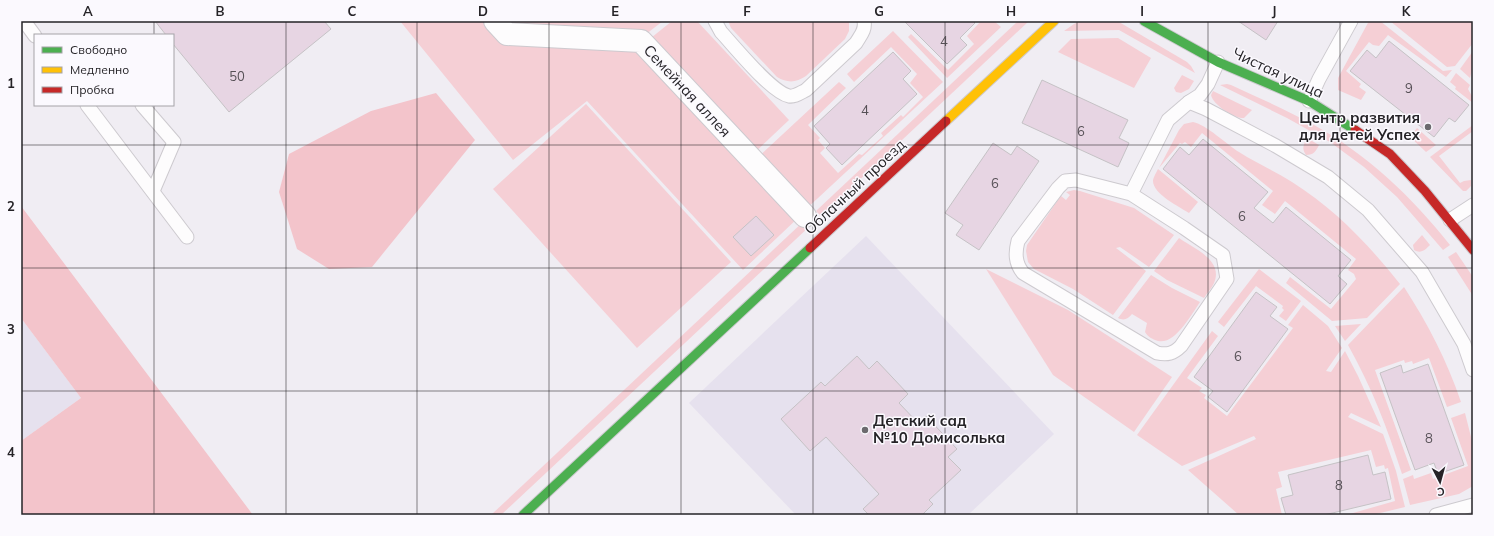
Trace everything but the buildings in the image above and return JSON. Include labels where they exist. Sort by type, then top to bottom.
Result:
[{"type":"street","name":"Семейная аллея","points":[[495,21],[507,34],[641,41],[805,216]]},
{"type":"street","name":"Облачный проезд","points":[[523,515],[1054,21]]},
{"type":"street","name":"Чистая улица","points":[[1144,21],[1218,62],[1309,101],[1390,154],[1425,191],[1473,250]]},
{"type":"lane","points":[[24,21],[34,35]]},
{"type":"lane","points":[[715,21],[721,32],[772,87],[790,96],[798,95],[806,90],[856,43],[865,26],[864,21]]},
{"type":"lane","points":[[1309,101],[1319,79],[1351,21]]},
{"type":"lane","points":[[1131,194],[1168,120],[1189,102],[1200,95],[1208,84],[1218,62]]},
{"type":"lane","points":[[1189,102],[1206,109],[1282,150],[1328,177],[1368,210],[1422,272],[1464,344],[1473,370]]},
{"type":"lane","points":[[89,106],[187,237]]},
{"type":"lane","points":[[143,106],[174,142],[153,192]]},
{"type":"lane","points":[[1076,180],[1131,194],[1223,255],[1227,279],[1181,346],[1170,354],[1157,353],[1023,273],[1018,267],[1016,258],[1018,241],[1062,182],[1076,180]]},
{"type":"lane","points":[[1450,220],[1473,205]]},
{"type":"lane","points":[[1436,515],[1473,505]]},
{"type":"shaded area","points":[[400,21],[489,21],[639,44],[799,217],[743,270],[587,101],[513,160]]},
{"type":"shaded area","points":[[499,21],[663,21],[641,38],[510,32]]},
{"type":"shaded area","points":[[672,21],[697,21],[789,120],[751,156],[646,42]]},
{"type":"shaded area","points":[[728,21],[849,21],[849,31],[845,39],[806,76],[799,80],[788,81],[777,77],[731,28]]},
{"type":"shaded area","points":[[981,21],[994,21],[1001,27],[947,78],[908,37],[911,34],[948,70],[974,44],[967,36]]},
{"type":"shaded area","points":[[1018,21],[1029,21],[821,216],[816,211]]},
{"type":"shaded area","points":[[1081,21],[1119,22],[1187,62],[1195,73],[1119,30],[1064,31]]},
{"type":"shaded area","points":[[1369,21],[1380,21],[1443,71],[1452,70],[1446,77],[1388,35],[1379,46],[1373,45],[1369,42],[1346,71],[1361,84],[1359,87],[1366,92],[1361,100],[1338,90],[1338,78]]},
{"type":"shaded area","points":[[1390,21],[1473,21],[1473,43],[1455,66],[1447,67]]},
{"type":"shaded area","points":[[893,31],[943,82],[804,211],[755,160],[839,82],[846,88],[808,125],[820,138],[818,140],[825,148],[820,153],[838,173],[859,154],[862,155],[883,136],[881,133],[901,115],[903,117],[923,97],[910,83],[917,74],[891,47],[854,82],[847,74]]},
{"type":"shaded area","points":[[1118,38],[1151,58],[1134,88],[1058,52],[1071,39]]},
{"type":"shaded area","points":[[1473,51],[1473,67],[1470,78],[1460,69]]},
{"type":"shaded area","points":[[1456,73],[1470,85],[1468,89],[1473,98],[1473,103],[1455,89],[1456,87],[1450,82]]},
{"type":"shaded area","points":[[1182,75],[1194,81],[1189,89],[1181,93],[1176,92],[1174,88]]},
{"type":"shaded area","points":[[1227,84],[1262,99],[1314,125],[1353,150],[1371,163],[1405,194],[1450,245],[1443,250],[1397,197],[1364,167],[1330,142],[1287,118],[1220,85]]},
{"type":"shaded area","points":[[1213,91],[1252,110],[1244,118],[1230,114],[1220,107],[1213,99],[1211,95]]},
{"type":"shaded area","points":[[436,93],[475,140],[372,267],[329,269],[297,249],[279,192],[289,154],[371,111]]},
{"type":"shaded area","points":[[586,104],[731,262],[637,348],[493,189]]},
{"type":"shaded area","points":[[1193,122],[1204,127],[1245,156],[1292,182],[1323,204],[1364,242],[1400,284],[1367,318],[1332,321],[1286,283],[1290,277],[1331,309],[1356,279],[1354,274],[1348,270],[1356,259],[1285,201],[1275,214],[1262,205],[1273,191],[1202,133],[1191,147],[1185,142],[1182,144],[1180,143],[1159,168],[1179,130],[1184,124]]},
{"type":"shaded area","points":[[1473,125],[1473,131],[1439,156],[1460,183],[1471,180],[1471,186],[1466,191],[1463,191],[1430,157]]},
{"type":"shaded area","points":[[1417,128],[1436,145],[1426,152],[1410,137]]},
{"type":"shaded area","points":[[1307,138],[1319,145],[1314,152],[1306,155],[1303,148]]},
{"type":"shaded area","points":[[1158,169],[1198,202],[1189,213],[1157,191],[1153,181]]},
{"type":"shaded area","points":[[1074,190],[1134,208],[1174,235],[1149,267],[1120,247],[1116,248],[1146,271],[1113,315],[1073,289],[1034,269],[1028,262],[1026,251],[1027,245],[1061,196],[1066,200],[1070,195],[1066,192]]},
{"type":"shaded area","points":[[21,206],[253,515],[21,515],[21,441],[81,398],[21,318]]},
{"type":"shaded area","points":[[805,220],[810,226],[501,515],[491,515]]},
{"type":"shaded area","points":[[1422,235],[1430,245],[1423,251],[1419,252],[1414,250],[1413,245]]},
{"type":"shaded area","points":[[866,236],[1054,434],[968,515],[796,515],[689,403]]},
{"type":"shaded area","points":[[1179,238],[1206,256],[1215,268],[1216,275],[1214,283],[1204,298],[1167,280],[1154,271]]},
{"type":"shaded area","points":[[1456,252],[1473,277],[1473,296],[1448,257]]},
{"type":"shaded area","points":[[986,269],[1068,310],[1172,377],[1134,432],[1053,375]]},
{"type":"shaded area","points":[[1259,269],[1301,301],[1286,321],[1279,316],[1284,310],[1282,308],[1283,306],[1256,286],[1224,327],[1218,322]]},
{"type":"shaded area","points":[[1151,275],[1172,288],[1200,302],[1182,328],[1176,334],[1164,341],[1158,341],[1149,337],[1145,332],[1147,323],[1132,314],[1126,319],[1118,318]]},
{"type":"shaded area","points":[[1404,287],[1436,343],[1450,372],[1461,402],[1447,407],[1429,358],[1413,364],[1412,361],[1405,363],[1404,360],[1375,370],[1411,470],[1402,474],[1391,440],[1378,408],[1348,345]]},
{"type":"shaded area","points":[[1303,305],[1328,326],[1342,348],[1326,371],[1331,372],[1345,351],[1358,376],[1381,427],[1351,413],[1348,417],[1383,434],[1396,471],[1405,507],[1372,515],[1346,515],[1395,501],[1388,468],[1385,469],[1384,465],[1376,467],[1371,450],[1278,472],[1282,487],[1276,489],[1282,515],[1239,515],[1188,470],[1256,439],[1254,436],[1182,466],[1137,435],[1212,331],[1218,336],[1187,378],[1202,388],[1199,391],[1206,395],[1204,398],[1227,416],[1293,328],[1288,325]]},
{"type":"shaded area","points":[[21,318],[81,398],[21,441]]},
{"type":"shaded area","points":[[1361,324],[1345,341],[1335,326]]},
{"type":"shaded area","points":[[1465,413],[1473,445],[1473,486],[1459,494],[1410,505],[1403,479],[1413,475],[1414,479],[1431,473],[1433,479],[1468,466],[1451,418]]},
{"type":"traffic: fast","points":[[1144,21],[1218,62],[1309,101],[1355,130]]},
{"type":"traffic: fast","points":[[523,515],[810,248]]},
{"type":"traffic: slow","points":[[946,121],[1054,21]]},
{"type":"traffic: jam","points":[[810,248],[946,121]]},
{"type":"traffic: jam","points":[[1355,130],[1390,154],[1425,191],[1473,250]]},
{"type":"place","name":"Центр развития для детей Успех","points":[[1428,127]]},
{"type":"place","name":"Детский сад №10 Домисолька","points":[[865,430]]}]
